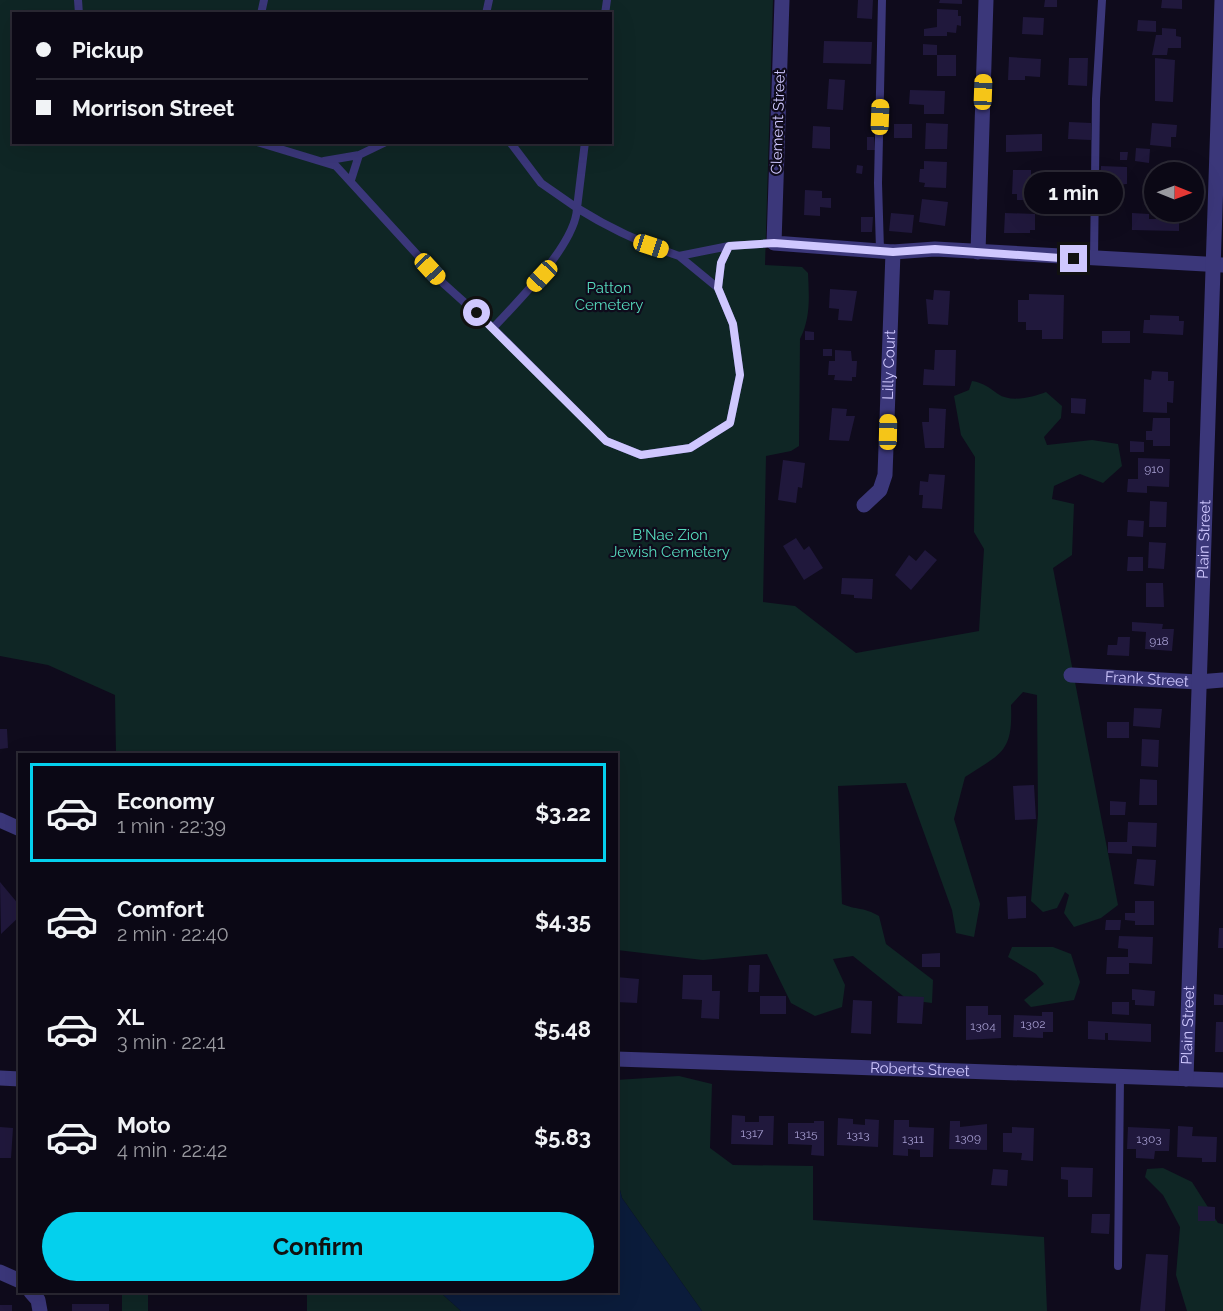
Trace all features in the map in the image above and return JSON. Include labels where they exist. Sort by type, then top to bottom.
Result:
[{"type":"street","name":"Clement Street","points":[[774,243],[782,0]]},
{"type":"street","points":[[978,252],[986,0]]},
{"type":"street","name":"Plain Street","points":[[1186,1079],[1197,681],[1219,265],[1222,0]]},
{"type":"street","points":[[774,243],[887,251],[935,249],[1094,260],[1219,265]]},
{"type":"street","name":"Lilly Court","points":[[864,505],[880,490],[885,475],[887,251]]},
{"type":"street","name":"Frank Street","points":[[1071,675],[1197,681],[1223,680]]},
{"type":"street","points":[[0,820],[18,828]]},
{"type":"street","name":"Roberts Street","points":[[618,1059],[1223,1080]]},
{"type":"street","points":[[0,1078],[18,1079]]},
{"type":"street","points":[[0,1272],[18,1280]]},
{"type":"street","points":[[32,1293],[38,1300],[40,1311]]},
{"type":"lane","points":[[882,0],[878,183],[887,251]]},
{"type":"lane","points":[[1094,260],[1096,99],[1102,0]]},
{"type":"lane","points":[[264,144],[336,166],[444,284],[494,328],[606,441],[641,455],[690,448],[730,423],[740,375],[733,324],[718,288],[679,255],[621,232],[577,208],[541,183],[512,144]]},
{"type":"lane","points":[[320,161],[359,156],[382,144]]},
{"type":"lane","points":[[494,328],[542,276],[576,220],[585,144]]},
{"type":"lane","points":[[351,180],[359,156]]},
{"type":"lane","points":[[679,255],[729,246],[774,243]]},
{"type":"lane","points":[[718,288],[721,263],[729,246]]},
{"type":"lane","points":[[1119,1266],[1120,1078]]},
{"type":"green space","points":[[0,0],[773,0],[765,265],[802,267],[808,273],[809,298],[808,315],[800,339],[799,446],[791,451],[766,456],[763,602],[795,606],[856,653],[979,631],[984,549],[974,532],[975,457],[961,435],[954,396],[969,390],[972,381],[983,384],[1003,397],[1015,399],[1046,392],[1062,406],[1061,418],[1044,437],[1047,445],[1092,440],[1118,444],[1122,466],[1103,483],[1080,474],[1054,486],[1052,499],[1074,504],[1072,555],[1053,568],[1118,905],[1101,918],[1074,927],[1064,913],[1069,895],[1065,892],[1057,908],[1043,912],[1031,901],[1038,815],[1037,695],[1023,692],[1011,705],[1010,733],[1003,750],[965,777],[954,819],[980,904],[974,937],[956,933],[952,910],[906,783],[838,786],[842,904],[879,916],[886,944],[933,980],[932,1003],[908,1000],[853,956],[833,959],[845,985],[842,1007],[815,1016],[791,1003],[767,954],[703,960],[618,950],[618,753],[116,753],[115,695],[48,665],[0,656]]},
{"type":"green space","points":[[1012,947],[1053,947],[1071,954],[1080,982],[1074,1000],[1031,1007],[1024,1000],[1044,984],[1036,974],[1008,957]]},
{"type":"green space","points":[[679,1076],[712,1084],[710,1148],[733,1165],[813,1166],[813,1220],[1044,1237],[1047,1311],[702,1311],[622,1198],[618,1182],[618,1080]]},
{"type":"green space","points":[[1163,1168],[1192,1182],[1218,1223],[1223,1224],[1223,1311],[1187,1311],[1176,1275],[1180,1227],[1163,1195],[1145,1177],[1147,1169]]},
{"type":"green space","points":[[122,1293],[148,1293],[148,1311],[122,1311]]},
{"type":"green space","points":[[307,1293],[441,1293],[461,1311],[307,1311]]},
{"type":"water","points":[[618,1182],[622,1198],[702,1311],[461,1311],[441,1293],[618,1293]]},
{"type":"building","points":[[858,0],[873,0],[872,19],[857,18]]},
{"type":"building","points":[[940,0],[962,0],[962,4],[939,3]]},
{"type":"building","points":[[1045,0],[1057,0],[1057,7],[1044,7]]},
{"type":"building","points":[[1162,0],[1182,0],[1182,9],[1161,8]]},
{"type":"building","points":[[937,9],[958,10],[958,16],[961,16],[961,26],[957,25],[956,33],[947,32],[947,36],[924,36],[924,29],[937,27]]},
{"type":"building","points":[[1023,17],[1044,18],[1043,35],[1022,34]]},
{"type":"building","points":[[1138,20],[1156,21],[1156,32],[1137,31]]},
{"type":"building","points":[[1162,28],[1176,29],[1176,36],[1181,37],[1181,48],[1168,48],[1167,55],[1152,55],[1156,35],[1162,35]]},
{"type":"building","points":[[824,41],[872,42],[871,64],[823,63]]},
{"type":"building","points":[[923,44],[937,45],[937,55],[923,55]]},
{"type":"building","points":[[937,55],[956,55],[956,76],[937,76]]},
{"type":"building","points":[[1009,57],[1041,59],[1040,77],[1025,76],[1025,80],[1008,80]]},
{"type":"building","points":[[1069,58],[1088,58],[1087,86],[1068,85]]},
{"type":"building","points":[[1155,58],[1175,60],[1173,102],[1155,101]]},
{"type":"building","points":[[829,79],[845,80],[843,110],[827,109]]},
{"type":"building","points":[[910,90],[945,91],[944,114],[924,114],[924,105],[909,104]]},
{"type":"building","points":[[1069,122],[1091,123],[1091,140],[1068,139]]},
{"type":"building","points":[[926,123],[948,124],[947,149],[925,149]]},
{"type":"building","points":[[1152,123],[1177,125],[1176,137],[1171,137],[1171,147],[1150,145]]},
{"type":"building","points":[[894,124],[912,124],[912,138],[894,138]]},
{"type":"building","points":[[813,126],[830,127],[830,149],[812,148]]},
{"type":"building","points":[[1042,134],[1042,151],[1006,152],[1006,135]]},
{"type":"building","points":[[867,137],[874,137],[875,150],[867,150]]},
{"type":"building","points":[[1136,148],[1150,149],[1149,162],[1135,161]]},
{"type":"building","points":[[1120,152],[1128,152],[1127,160],[1120,160]]},
{"type":"building","points":[[924,161],[947,162],[946,188],[924,187],[925,183],[919,182],[920,169],[924,169]]},
{"type":"building","points":[[857,165],[863,166],[862,174],[856,173]]},
{"type":"building","points":[[1101,166],[1127,167],[1127,184],[1100,186]]},
{"type":"building","points":[[1013,170],[1031,170],[1031,200],[1017,200],[1017,194],[1012,194]]},
{"type":"building","points":[[805,190],[822,191],[822,198],[831,198],[831,208],[820,207],[820,216],[804,215]]},
{"type":"building","points":[[922,199],[948,202],[945,226],[919,222]]},
{"type":"building","points":[[891,213],[914,215],[912,233],[889,231]]},
{"type":"building","points":[[1005,213],[1035,214],[1035,230],[1030,230],[1030,233],[1004,233]]},
{"type":"building","points":[[1132,213],[1144,214],[1144,222],[1179,222],[1179,231],[1132,230]]},
{"type":"building","points":[[861,217],[873,217],[872,232],[861,232]]},
{"type":"building","points":[[830,289],[857,291],[852,321],[838,320],[839,309],[829,308]]},
{"type":"building","points":[[934,290],[950,291],[948,325],[928,324],[926,299],[933,300]]},
{"type":"building","points":[[1029,294],[1064,295],[1063,339],[1042,339],[1042,330],[1026,330],[1026,322],[1018,322],[1018,300],[1029,300]]},
{"type":"building","points":[[1150,315],[1179,316],[1179,321],[1184,321],[1183,335],[1143,333],[1144,320],[1150,320]]},
{"type":"building","points":[[805,331],[814,332],[814,340],[805,340]]},
{"type":"building","points":[[1102,331],[1130,331],[1130,343],[1102,343]]},
{"type":"building","points":[[823,349],[832,349],[832,356],[823,356]]},
{"type":"building","points":[[835,350],[851,351],[852,361],[857,361],[856,377],[852,377],[852,381],[834,380],[835,375],[828,375],[829,361],[835,361]]},
{"type":"building","points":[[935,350],[956,350],[955,386],[923,385],[924,369],[934,370]]},
{"type":"building","points":[[1152,371],[1168,372],[1168,381],[1174,381],[1173,403],[1167,402],[1167,413],[1143,412],[1144,379],[1151,380]]},
{"type":"building","points":[[1071,398],[1086,399],[1085,414],[1071,413]]},
{"type":"building","points":[[832,408],[847,409],[846,416],[855,416],[849,441],[829,440]]},
{"type":"building","points":[[929,408],[946,409],[944,448],[925,448],[922,422],[929,422]]},
{"type":"building","points":[[1153,418],[1170,418],[1170,446],[1153,446],[1153,440],[1146,440],[1146,431],[1152,431]]},
{"type":"building","points":[[1130,441],[1144,442],[1144,452],[1130,452]]},
{"type":"building","points":[[1138,458],[1170,459],[1169,487],[1147,486],[1147,493],[1127,492],[1128,479],[1138,479]]},
{"type":"building","points":[[783,460],[805,463],[802,488],[798,487],[796,503],[778,500]]},
{"type":"building","points":[[929,474],[945,475],[942,509],[922,508],[923,495],[919,495],[920,481],[928,482]]},
{"type":"building","points":[[1150,501],[1167,502],[1166,527],[1149,527]]},
{"type":"building","points":[[1128,520],[1144,521],[1143,537],[1127,536]]},
{"type":"building","points":[[796,538],[804,550],[809,546],[823,568],[804,580],[783,546]]},
{"type":"building","points":[[1149,542],[1166,543],[1164,569],[1148,568]]},
{"type":"building","points":[[925,550],[937,560],[911,590],[895,575],[909,555],[916,561]]},
{"type":"building","points":[[1128,557],[1143,557],[1143,571],[1127,571]]},
{"type":"building","points":[[842,578],[873,579],[872,599],[854,598],[854,595],[841,594]]},
{"type":"building","points":[[1146,583],[1163,583],[1164,607],[1146,607]]},
{"type":"building","points":[[1132,622],[1163,624],[1162,629],[1174,629],[1172,651],[1145,649],[1146,632],[1132,631]]},
{"type":"building","points":[[1118,637],[1130,637],[1129,656],[1107,655],[1108,645],[1117,645]]},
{"type":"building","points":[[1134,708],[1162,709],[1160,728],[1133,726]]},
{"type":"building","points":[[1107,722],[1129,722],[1129,738],[1107,738]]},
{"type":"building","points":[[0,729],[7,729],[8,748],[0,749]]},
{"type":"building","points":[[1142,739],[1159,740],[1158,767],[1141,766]]},
{"type":"building","points":[[1140,779],[1157,780],[1157,805],[1139,805]]},
{"type":"building","points":[[1034,785],[1036,819],[1015,820],[1013,786]]},
{"type":"building","points":[[1110,801],[1126,802],[1125,815],[1110,815]]},
{"type":"building","points":[[1128,822],[1157,823],[1156,847],[1132,846],[1132,854],[1108,853],[1108,842],[1127,842]]},
{"type":"building","points":[[1137,859],[1156,860],[1154,886],[1134,884]]},
{"type":"building","points":[[0,882],[18,904],[18,918],[1,934]]},
{"type":"building","points":[[1026,896],[1026,918],[1008,919],[1007,897]]},
{"type":"building","points":[[1135,901],[1154,901],[1154,925],[1135,925],[1135,921],[1125,920],[1125,913],[1135,913]]},
{"type":"building","points":[[1106,920],[1121,920],[1120,930],[1105,930]]},
{"type":"building","points":[[1219,928],[1223,928],[1223,948],[1218,948]]},
{"type":"building","points":[[1119,936],[1153,937],[1152,964],[1129,963],[1129,974],[1106,974],[1107,957],[1128,957],[1128,949],[1118,948]]},
{"type":"building","points":[[940,953],[940,967],[922,967],[922,954]]},
{"type":"building","points":[[749,965],[760,965],[759,992],[748,992]]},
{"type":"building","points":[[683,975],[712,975],[712,991],[720,991],[719,1019],[701,1018],[702,1000],[682,999]]},
{"type":"building","points":[[618,977],[639,979],[637,1003],[618,1002]]},
{"type":"building","points":[[1132,989],[1155,991],[1154,1006],[1135,1005],[1135,1000],[1132,1000]]},
{"type":"building","points":[[1214,994],[1223,995],[1223,1005],[1214,1005]]},
{"type":"building","points":[[760,996],[786,996],[786,1014],[760,1014]]},
{"type":"building","points":[[898,996],[924,997],[922,1024],[897,1023]]},
{"type":"building","points":[[853,1000],[872,1001],[871,1034],[851,1033]]},
{"type":"building","points":[[1112,1002],[1129,1002],[1129,1015],[1112,1014]]},
{"type":"building","points":[[966,1006],[988,1006],[988,1015],[1001,1015],[1001,1038],[966,1040]]},
{"type":"building","points":[[1042,1012],[1053,1012],[1053,1032],[1043,1032],[1043,1038],[1013,1037],[1014,1015],[1042,1016]]},
{"type":"building","points":[[1088,1021],[1151,1024],[1151,1042],[1108,1040],[1108,1033],[1105,1033],[1105,1040],[1088,1039]]},
{"type":"building","points":[[1216,1022],[1223,1022],[1223,1052],[1215,1052]]},
{"type":"building","points":[[732,1115],[745,1116],[745,1122],[759,1122],[759,1116],[774,1116],[773,1145],[731,1144]]},
{"type":"building","points":[[838,1118],[853,1119],[853,1124],[865,1125],[865,1119],[879,1120],[878,1147],[837,1145]]},
{"type":"building","points":[[894,1120],[909,1120],[909,1127],[934,1128],[933,1157],[920,1157],[920,1150],[908,1149],[908,1156],[893,1155]]},
{"type":"building","points":[[814,1121],[824,1121],[824,1156],[811,1155],[812,1145],[788,1144],[788,1123],[814,1123]]},
{"type":"building","points":[[950,1121],[960,1121],[960,1127],[987,1124],[987,1150],[949,1149]]},
{"type":"building","points":[[1178,1126],[1193,1127],[1192,1136],[1217,1137],[1216,1162],[1202,1162],[1202,1158],[1177,1157]]},
{"type":"building","points":[[0,1127],[13,1128],[11,1158],[0,1158]]},
{"type":"building","points":[[1012,1127],[1034,1128],[1033,1161],[1021,1160],[1022,1153],[1003,1152],[1003,1133],[1012,1133]]},
{"type":"building","points":[[1128,1127],[1170,1129],[1169,1151],[1155,1151],[1154,1159],[1136,1158],[1136,1149],[1127,1149]]},
{"type":"building","points":[[1061,1167],[1093,1168],[1092,1197],[1068,1197],[1068,1180],[1061,1179]]},
{"type":"building","points":[[993,1169],[1008,1170],[1007,1186],[991,1185]]},
{"type":"building","points":[[1198,1206],[1215,1207],[1215,1221],[1198,1221]]},
{"type":"building","points":[[1092,1214],[1110,1214],[1109,1234],[1091,1233]]},
{"type":"building","points":[[1146,1254],[1168,1255],[1165,1311],[1140,1311]]},
{"type":"building","points":[[72,1304],[109,1304],[109,1311],[72,1311]]},
{"type":"building","points":[[0,1305],[12,1305],[12,1311],[0,1311]]},
{"type":"route","points":[[477,313],[606,441],[641,455],[690,448],[730,423],[740,375],[733,324],[718,288],[721,263],[729,246],[774,243],[893,252],[935,249],[1074,259]]},
{"type":"park label","name":"Patton Cemetery","points":[[609,296]]},
{"type":"park label","name":"B'Nae Zion Jewish Cemetery","points":[[670,544]]}]
